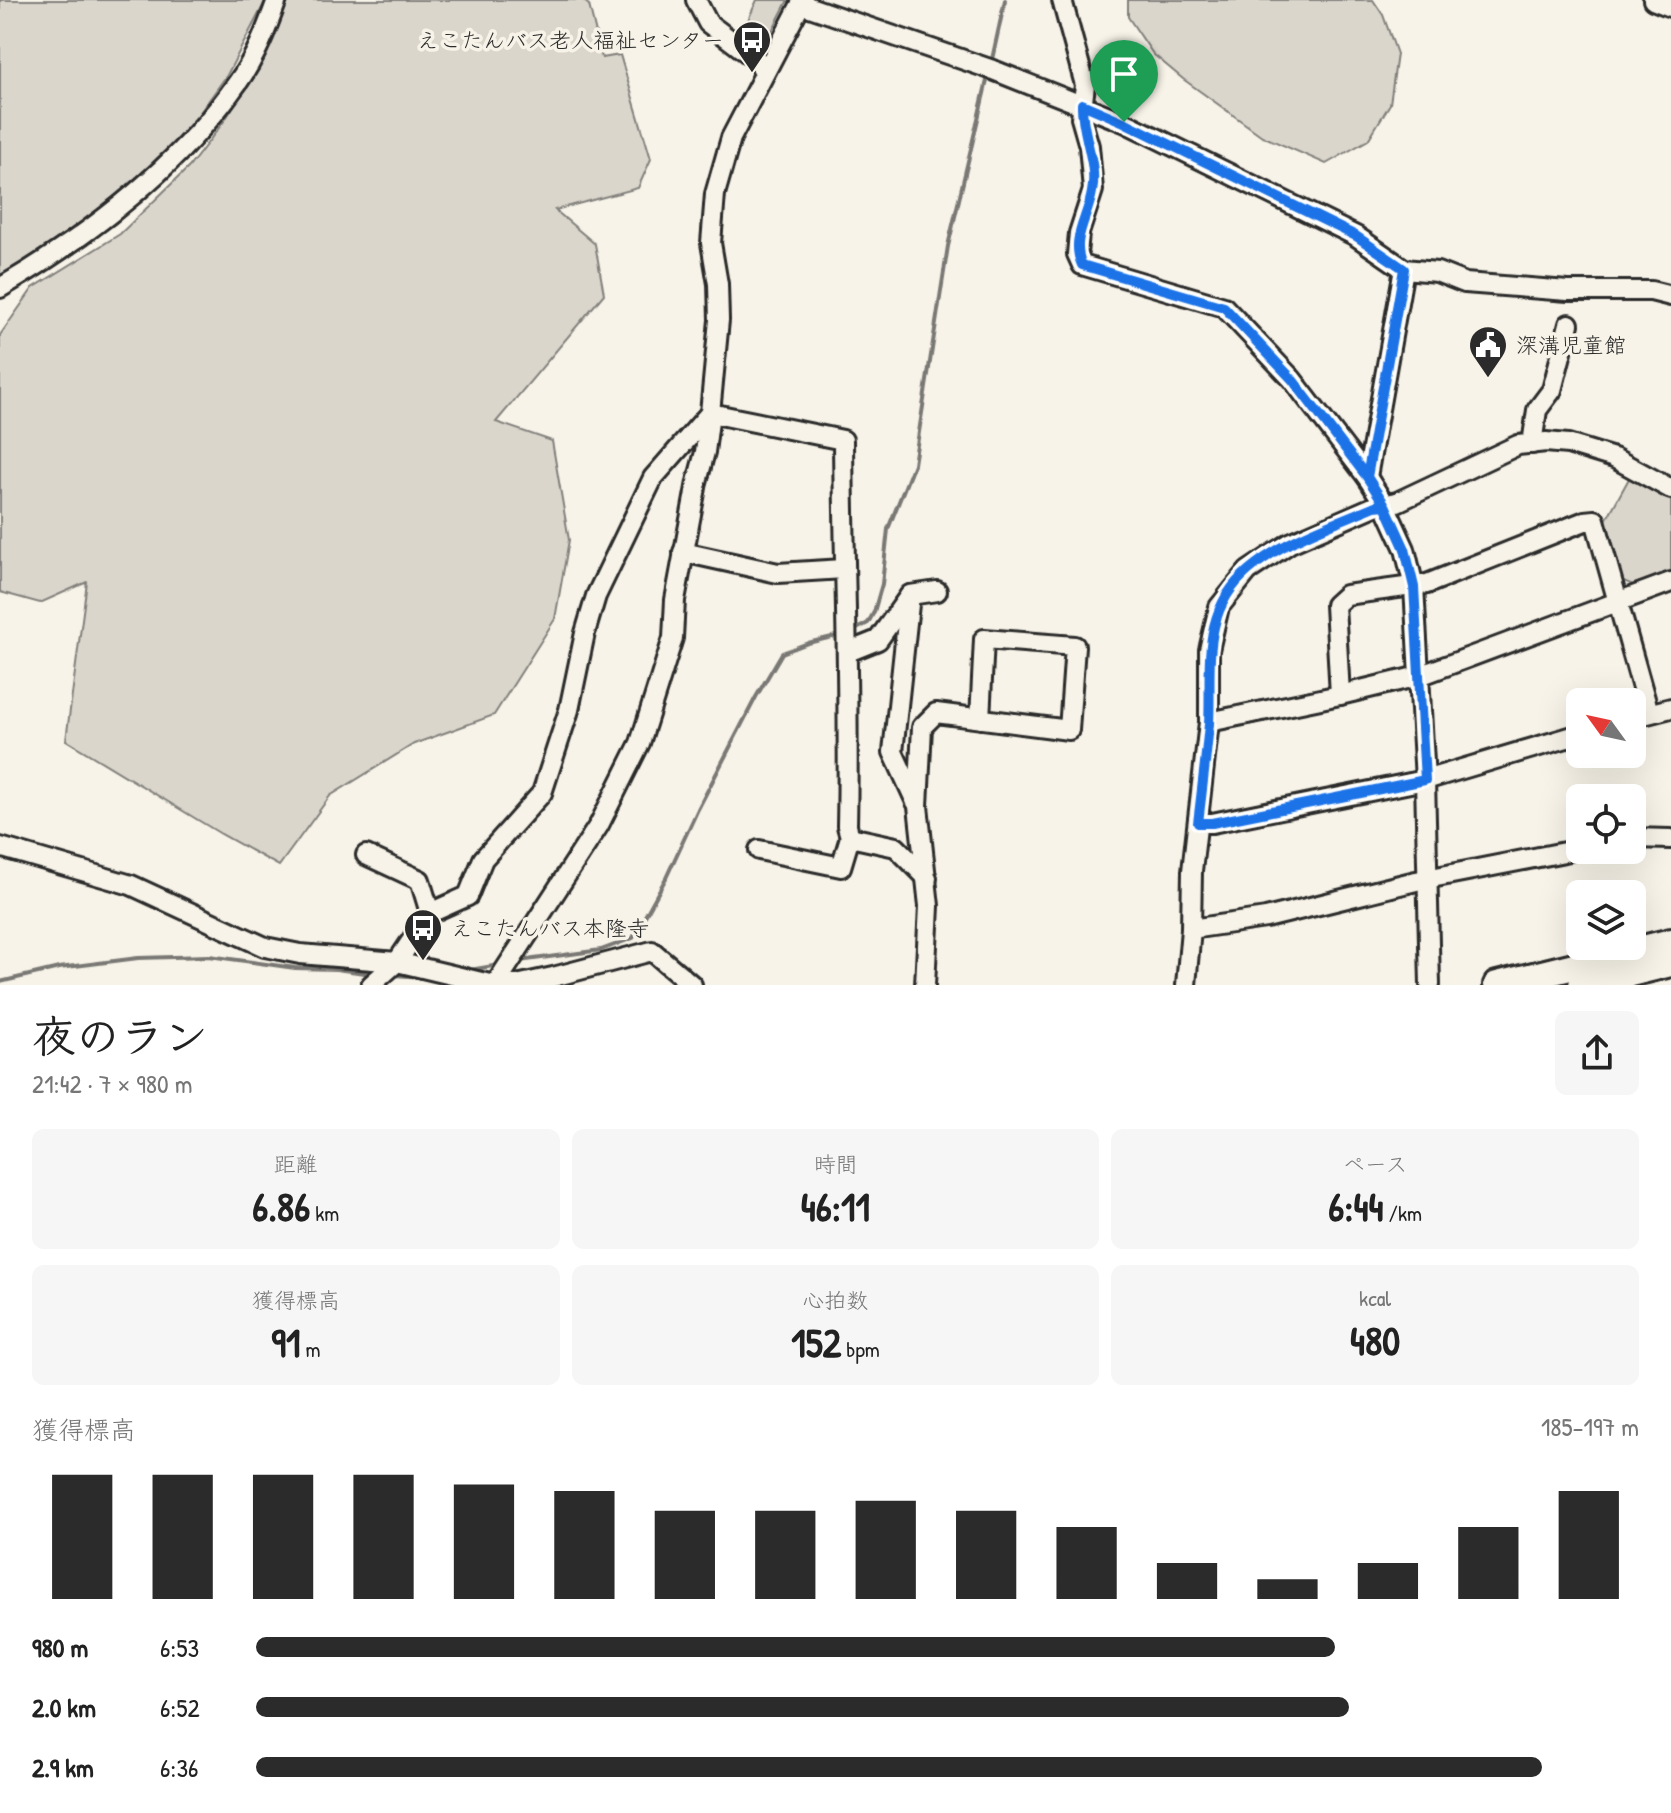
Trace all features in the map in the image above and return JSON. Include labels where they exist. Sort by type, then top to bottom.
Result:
[{"type":"highway","points":[[1497,985],[1671,942]]},
{"type":"highway","points":[[1582,985],[1671,963]]},
{"type":"street","points":[[0,288],[50,259],[158,175],[239,81],[264,37],[277,0]]},
{"type":"street","points":[[696,0],[708,23],[758,61],[764,72]]},
{"type":"street","points":[[1062,0],[1085,85],[1081,118],[1089,146],[1093,190],[1079,233],[1077,254],[1082,265],[1224,307],[1292,379],[1367,477],[1385,505],[1405,549],[1414,587],[1425,780],[1430,985]]},
{"type":"street","points":[[1653,0],[1671,7]]},
{"type":"street","points":[[498,981],[582,855],[640,743],[673,638],[675,600],[683,552],[705,452],[719,320],[718,284],[711,243],[715,194],[731,138],[802,2],[987,68],[1124,122],[1356,236],[1404,269],[1437,272],[1465,283],[1568,291],[1651,291],[1671,296]]},
{"type":"street","points":[[1367,477],[1404,269]]},
{"type":"street","points":[[1532,444],[1537,410],[1552,390],[1569,324]]},
{"type":"street","points":[[710,413],[843,440],[850,837],[841,867],[759,850]]},
{"type":"street","points":[[375,981],[397,962],[430,913],[468,896],[483,859],[542,793],[569,710],[596,596],[653,478],[710,413]]},
{"type":"street","points":[[1186,985],[1192,871],[1209,722],[1209,650],[1219,607],[1248,571],[1290,543],[1375,506],[1385,505],[1518,445],[1568,444],[1614,458],[1671,489]]},
{"type":"street","points":[[1340,695],[1335,605],[1346,595],[1414,587],[1585,521],[1595,520],[1619,601],[1636,688]]},
{"type":"street","points":[[683,552],[778,573],[844,569]]},
{"type":"street","points":[[1209,722],[1419,676],[1671,582]]},
{"type":"street","points":[[848,652],[878,640],[910,595],[937,591]]},
{"type":"street","points":[[910,595],[893,752],[918,806]]},
{"type":"street","points":[[925,985],[929,906],[918,806],[922,727],[936,713],[980,719],[1069,730],[1075,646],[984,639],[980,719]]},
{"type":"street","points":[[1646,714],[1671,708]]},
{"type":"street","points":[[1198,823],[1212,823],[1425,780],[1566,738]]},
{"type":"street","points":[[850,837],[896,847],[927,878]]},
{"type":"street","points":[[1646,838],[1671,839]]},
{"type":"street","points":[[0,847],[131,885],[265,947],[300,954],[397,962],[462,977],[532,982],[652,951],[692,985]]},
{"type":"street","points":[[1191,929],[1266,918],[1427,879],[1566,852]]},
{"type":"street","points":[[366,855],[420,880],[430,913]]},
{"type":"shaded area","points":[[0,0],[266,0],[227,75],[178,143],[126,198],[0,279]]},
{"type":"shaded area","points":[[286,0],[583,0],[589,5],[602,58],[620,55],[651,159],[638,188],[555,210],[595,244],[604,294],[496,422],[552,441],[569,540],[555,619],[494,715],[414,744],[330,796],[279,866],[66,740],[87,582],[40,603],[0,592],[0,335],[33,288],[120,234],[189,167],[225,120],[256,70]]},
{"type":"shaded area","points":[[757,0],[788,0],[761,52],[743,31]]},
{"type":"shaded area","points":[[1128,0],[1373,0],[1383,15],[1397,54],[1390,104],[1368,140],[1326,164],[1262,136],[1183,79],[1153,54],[1128,17]]},
{"type":"shaded area","points":[[1632,473],[1671,499],[1671,573],[1633,585],[1621,580],[1605,522]]},
{"type":"waterway","points":[[991,64],[1005,0]]},
{"type":"waterway","points":[[853,631],[868,623],[874,612],[882,584],[888,529],[914,464],[948,246],[989,72]]},
{"type":"waterway","points":[[519,961],[601,950],[633,938],[756,697],[782,653],[840,635]]},
{"type":"waterway","points":[[0,982],[59,968],[138,958],[209,956],[295,968],[372,974]]},
{"type":"waterway","points":[[464,971],[499,965]]},
{"type":"waterway","points":[[393,975],[424,977]]},
{"type":"place","name":"えこたんバス老人福祉センター","points":[[752,74]]},
{"type":"place","name":"深溝児童館","points":[[1488,379]]},
{"type":"place","name":"えこたんバス本隆寺","points":[[423,962]]},
{"type":"route","points":[[1124,122],[1082,104],[1081,118],[1089,146],[1093,190],[1079,233],[1077,254],[1082,265],[1224,307],[1292,379],[1367,477],[1385,505],[1405,549],[1414,587],[1425,780],[1212,823],[1198,823],[1209,722],[1209,650],[1219,607],[1248,571],[1290,543],[1375,506],[1385,505],[1367,477],[1404,269],[1356,236],[1124,122]]}]
